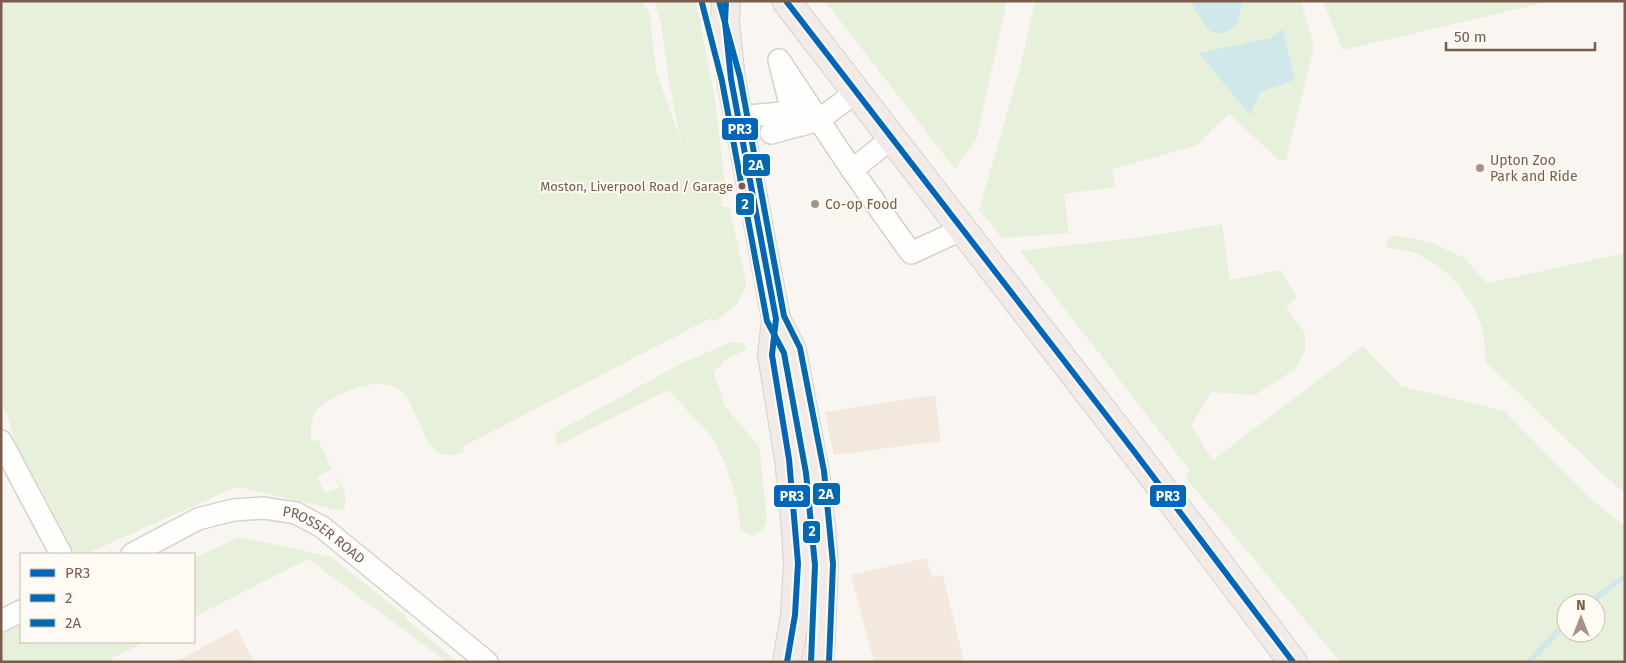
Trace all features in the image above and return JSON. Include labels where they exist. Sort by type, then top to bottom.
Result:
[{"type":"highway","points":[[710,1],[731,79],[776,319],[792,350],[807,421],[822,528],[824,566],[820,662]]},
{"type":"highway","points":[[726,1],[731,79]]},
{"type":"highway","points":[[786,1],[963,229],[1293,662]]},
{"type":"highway","points":[[776,319],[772,355],[789,459],[797,554],[795,615],[787,662]]},
{"type":"street","points":[[738,117],[792,112],[779,60],[852,170],[911,253],[963,229]]},
{"type":"street","points":[[771,133],[819,120],[856,92]]},
{"type":"street","points":[[852,170],[892,138]]},
{"type":"street","points":[[1,441],[60,553]]},
{"type":"street","name":"PROSSER ROAD","points":[[134,553],[198,519],[233,510],[264,508],[296,513],[322,527],[487,662]]},
{"type":"street","points":[[1,621],[20,612]]},
{"type":"shaded area","points":[[935,395],[941,441],[834,455],[825,412]]},
{"type":"shaded area","points":[[926,558],[932,577],[943,575],[964,662],[874,662],[851,575]]},
{"type":"shaded area","points":[[237,629],[254,662],[175,662]]},
{"type":"green space","points":[[1,1],[642,1],[650,15],[656,71],[681,141],[669,82],[661,23],[654,1],[696,1],[715,100],[726,194],[721,195],[723,207],[729,207],[746,281],[745,289],[736,305],[714,322],[711,318],[462,447],[464,451],[450,455],[439,452],[430,444],[412,406],[405,395],[397,388],[385,384],[371,384],[358,387],[322,405],[314,414],[311,424],[311,441],[318,440],[332,469],[317,477],[325,494],[340,487],[333,472],[344,491],[345,501],[342,511],[242,488],[234,488],[88,553],[74,553],[15,442],[8,417],[1,404]]},
{"type":"green space","points":[[825,1],[1007,1],[976,140],[955,169]]},
{"type":"green space","points":[[1035,1],[1190,1],[1210,31],[1240,18],[1242,1],[1301,1],[1314,47],[1286,160],[1279,160],[1229,114],[1195,146],[1112,169],[1115,187],[1064,194],[1069,233],[1002,238],[979,210],[1021,64]],"holes":[[[1283,29],[1295,80],[1259,92],[1250,114],[1200,53],[1270,38]]]},
{"type":"green space","points":[[1323,1],[1552,1],[1343,50]]},
{"type":"green space","points":[[1222,224],[1230,280],[1281,270],[1297,298],[1286,307],[1305,333],[1305,350],[1295,369],[1255,395],[1211,392],[1191,426],[1213,460],[1363,346],[1401,386],[1504,411],[1592,500],[1625,526],[1625,662],[1340,662],[1185,477],[1190,471],[1020,251],[1151,236]]},
{"type":"green space","points":[[1394,235],[1430,242],[1464,258],[1487,283],[1625,253],[1625,493],[1599,471],[1486,362],[1483,331],[1479,319],[1466,295],[1458,284],[1427,259],[1415,253],[1385,247],[1388,239]]},
{"type":"green space","points":[[732,342],[743,343],[746,349],[725,360],[714,372],[725,407],[759,446],[767,520],[763,529],[753,536],[741,530],[737,501],[726,466],[712,437],[668,390],[557,446],[555,433],[684,362]]},
{"type":"green space","points":[[240,537],[331,557],[406,616],[406,619],[456,661],[462,660],[465,662],[447,662],[308,559],[195,616],[195,558]]},
{"type":"green space","points":[[20,624],[20,643],[143,643],[112,658],[111,662],[1,662],[1,634]]},
{"type":"water","points":[[1190,1],[1242,1],[1238,22],[1227,32],[1212,32]]},
{"type":"water","points":[[1283,29],[1295,80],[1260,92],[1250,115],[1199,53],[1270,38]]},
{"type":"waterway","points":[[1602,593],[1625,576]]},
{"type":"waterway","points":[[1529,662],[1556,634]]},
{"type":"transit line","name":"2A","points":[[719,1],[740,77],[784,316],[800,348],[824,471],[833,564],[829,662]]},
{"type":"transit line","name":"PR3","points":[[726,1],[725,22],[731,79],[776,319],[772,355],[789,459],[798,563],[795,615],[787,662]]},
{"type":"transit line","name":"PR3","points":[[786,1],[1133,450],[1293,662]]},
{"type":"transit line","name":"2","points":[[702,3],[722,81],[767,321],[784,353],[806,473],[815,565],[811,662]]},
{"type":"place","name":"Upton Zoo Park and Ride","points":[[1480,168]]},
{"type":"place","name":"Moston, Liverpool Road / Garage","points":[[742,186]]},
{"type":"place","name":"Co-op Food","points":[[815,204]]}]
